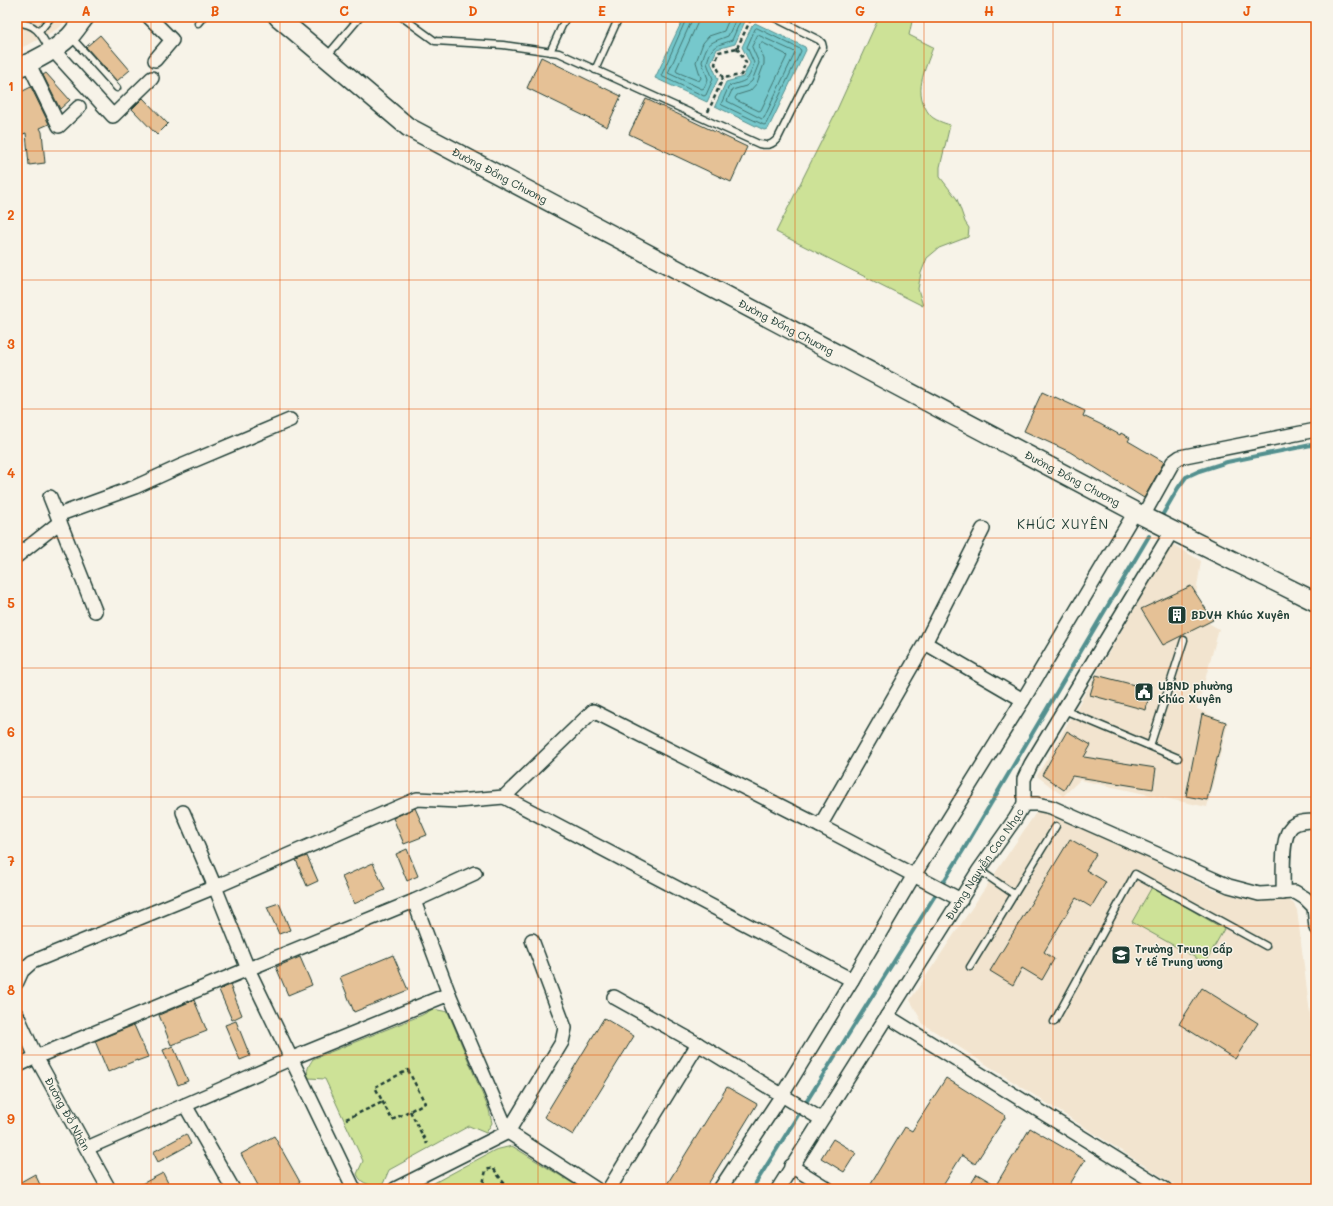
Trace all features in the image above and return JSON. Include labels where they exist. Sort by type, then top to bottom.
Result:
[{"type":"street","points":[[79,107],[59,126],[23,66],[51,50],[70,36],[85,17]]},
{"type":"street","points":[[149,17],[172,40],[155,60]]},
{"type":"street","name":"Đường Đồng Chương","points":[[278,17],[408,127],[1152,521],[1316,602]]},
{"type":"street","points":[[51,50],[113,116],[152,78]]},
{"type":"street","points":[[17,556],[59,518],[290,420]]},
{"type":"street","points":[[720,1189],[784,1096],[852,980],[920,878],[1023,700],[1152,521],[1173,462],[1180,457],[1316,430]]},
{"type":"street","points":[[50,497],[95,611]]},
{"type":"street","name":"Đường Nguyễn Cao Nhạc","points":[[778,1189],[817,1116],[887,1016],[956,897],[979,870],[1024,804],[1024,779],[1026,774],[1064,710],[1152,521]]},
{"type":"street","points":[[820,826],[926,643],[983,529]]},
{"type":"street","points":[[926,643],[1023,700]]},
{"type":"street","points":[[504,797],[593,711],[956,897]]},
{"type":"street","points":[[17,982],[22,971],[32,962],[215,887],[417,799],[458,801],[504,797],[852,980]]},
{"type":"street","points":[[1024,804],[1037,804],[1052,807],[1229,886],[1260,894],[1295,892],[1305,898],[1314,907],[1316,926]]},
{"type":"street","points":[[183,812],[248,969],[290,1059],[354,1189]]},
{"type":"street","points":[[1284,893],[1284,847],[1287,833],[1292,826],[1302,822],[1316,822]]},
{"type":"street","points":[[17,1066],[414,901],[475,873]]},
{"type":"street","points":[[414,901],[449,994],[508,1132],[596,1189]]},
{"type":"street","points":[[395,1189],[508,1132],[562,1042],[565,1028],[532,940]]},
{"type":"street","points":[[87,1148],[290,1059],[449,994]]},
{"type":"street","points":[[614,997],[698,1044],[817,1116]]},
{"type":"street","name":"Đường Đỗ Nhân","points":[[17,1015],[36,1057],[109,1189]]},
{"type":"street","points":[[887,1016],[1165,1189]]},
{"type":"street","points":[[609,1189],[698,1044]]},
{"type":"street","points":[[185,1105],[232,1189]]},
{"type":"street","points":[[791,1166],[828,1189]]},
{"type":"lane","points":[[39,32],[52,17]]},
{"type":"lane","points":[[198,23],[203,17]]},
{"type":"lane","points":[[326,58],[360,17]]},
{"type":"lane","points":[[402,17],[435,41],[503,45],[559,53],[759,144],[770,145],[778,138],[823,48],[822,43],[819,40],[773,17]]},
{"type":"lane","points":[[550,52],[566,17]]},
{"type":"lane","points":[[595,70],[619,17]]},
{"type":"lane","points":[[17,22],[32,26],[39,32],[51,50]]},
{"type":"lane","points":[[70,36],[117,88]]},
{"type":"lane","points":[[1150,746],[1184,640]]},
{"type":"lane","points":[[1064,710],[1178,758]]},
{"type":"lane","points":[[970,967],[1056,826]]},
{"type":"lane","points":[[979,870],[1014,894]]},
{"type":"lane","points":[[1054,1022],[1135,874],[1266,946]]},
{"type":"path","points":[[737,48],[752,17]]},
{"type":"path","points":[[724,78],[715,64],[719,52],[737,48]]},
{"type":"path","points":[[724,78],[741,75],[746,63],[737,48]]},
{"type":"path","points":[[704,119],[724,78]]},
{"type":"path","points":[[408,1070],[425,1103],[410,1111],[392,1120],[375,1087],[408,1070]]},
{"type":"path","points":[[346,1119],[383,1102]]},
{"type":"path","points":[[410,1111],[427,1144]]},
{"type":"path","points":[[482,1189],[486,1170],[493,1168],[503,1182],[511,1189]]},
{"type":"shaded area","points":[[17,17],[69,17],[59,28],[30,44],[17,49]]},
{"type":"shaded area","name":"UBND phường Khúc Xuyên","points":[[1172,544],[1201,561],[1193,614],[1219,629],[1197,709],[1228,723],[1207,807],[1080,780],[1063,796],[1037,776]]},
{"type":"shaded area","name":"Trường Trung cấp Y tế Trung ương","points":[[1045,809],[1212,889],[1238,897],[1267,900],[1283,899],[1289,900],[1294,904],[1297,910],[1316,1062],[1316,1189],[1181,1189],[923,1024],[910,1000],[1037,811]]},
{"type":"green space","points":[[879,17],[913,17],[909,35],[933,47],[922,81],[922,98],[932,117],[950,125],[940,167],[940,177],[957,199],[965,222],[969,228],[968,237],[939,248],[927,258],[921,273],[918,289],[923,306],[776,232],[835,114]]},
{"type":"green space","points":[[1152,887],[1224,929],[1205,963],[1132,922]]},
{"type":"green space","points":[[433,1009],[448,1012],[489,1110],[492,1123],[486,1133],[469,1126],[389,1170],[383,1184],[372,1185],[365,1183],[361,1181],[357,1174],[363,1161],[325,1079],[309,1078],[307,1073],[308,1068],[313,1059],[422,1015]]},
{"type":"green space","points":[[512,1146],[582,1189],[423,1189],[495,1150]]},
{"type":"water","points":[[684,17],[742,17],[746,19],[735,44],[717,49],[711,63],[718,79],[707,102],[655,78]]},
{"type":"water","points":[[755,23],[805,47],[806,50],[768,129],[764,130],[715,106],[726,82],[743,77],[750,63],[742,47],[752,26]]},
{"type":"building","points":[[100,35],[130,70],[117,81],[86,47]]},
{"type":"building","points":[[541,57],[621,96],[607,127],[527,88]]},
{"type":"building","points":[[46,73],[70,100],[60,109],[43,75]]},
{"type":"building","points":[[31,87],[49,124],[40,128],[42,132],[45,163],[29,165],[26,133],[17,136],[17,94]]},
{"type":"building","points":[[143,98],[168,124],[157,135],[132,109]]},
{"type":"building","points":[[646,99],[747,147],[731,182],[629,134]]},
{"type":"building","points":[[1042,392],[1085,411],[1083,416],[1120,435],[1121,433],[1130,438],[1128,441],[1164,462],[1144,498],[1070,452],[1024,431]]},
{"type":"building","name":"BDVH Khúc Xuyên","points":[[1191,586],[1213,620],[1163,645],[1141,609]]},
{"type":"building","points":[[1096,675],[1150,689],[1146,710],[1090,695]]},
{"type":"building","points":[[1202,714],[1226,722],[1207,800],[1186,796]]},
{"type":"building","points":[[1067,731],[1091,745],[1084,757],[1156,768],[1153,789],[1072,776],[1064,790],[1042,775]]},
{"type":"building","points":[[415,808],[427,835],[404,844],[393,818]]},
{"type":"building","points":[[1070,839],[1096,854],[1086,870],[1106,882],[1091,907],[1076,898],[1044,952],[1054,959],[1042,980],[1022,968],[1013,985],[990,971]]},
{"type":"building","points":[[407,849],[418,876],[407,881],[396,854]]},
{"type":"building","points":[[307,856],[318,881],[307,886],[296,860]]},
{"type":"building","points":[[373,863],[385,890],[354,904],[342,877]]},
{"type":"building","points":[[279,903],[290,930],[279,934],[267,907]]},
{"type":"building","points":[[393,955],[408,990],[354,1012],[340,977]]},
{"type":"building","points":[[300,957],[312,985],[288,995],[276,967]]},
{"type":"building","points":[[230,985],[242,1015],[232,1020],[219,990]]},
{"type":"building","points":[[1202,988],[1258,1023],[1235,1059],[1179,1024]]},
{"type":"building","points":[[194,1000],[207,1031],[171,1045],[159,1015]]},
{"type":"building","points":[[604,1018],[634,1036],[573,1135],[544,1117]]},
{"type":"building","points":[[236,1021],[250,1056],[240,1060],[225,1025]]},
{"type":"building","points":[[134,1025],[148,1057],[108,1072],[95,1041]]},
{"type":"building","points":[[173,1046],[188,1081],[178,1085],[163,1050]]},
{"type":"building","points":[[946,1078],[1006,1116],[975,1164],[962,1155],[941,1189],[881,1189],[871,1183],[905,1127],[912,1131]]},
{"type":"building","points":[[727,1087],[757,1104],[705,1189],[664,1189]]},
{"type":"building","points":[[1030,1128],[1085,1160],[1067,1189],[968,1189],[977,1174],[996,1185]]},
{"type":"building","points":[[186,1134],[191,1144],[158,1162],[153,1152]]},
{"type":"building","points":[[274,1136],[300,1182],[287,1189],[260,1189],[241,1154]]},
{"type":"building","points":[[833,1139],[856,1153],[844,1172],[821,1158]]},
{"type":"building","points":[[163,1173],[171,1189],[132,1189]]},
{"type":"building","points":[[35,1174],[42,1189],[17,1189],[17,1184]]},
{"type":"waterway","points":[[1160,519],[1186,477],[1227,462],[1316,444]]},
{"type":"waterway","points":[[752,1189],[964,849],[1149,536]]},
{"type":"place","name":"BDVH Khúc Xuyên","points":[[1177,615]]},
{"type":"place","name":"UBND phường Khúc Xuyên","points":[[1144,692]]},
{"type":"place","name":"Trường Trung cấp Y tế Trung ương","points":[[1121,955]]},
{"type":"district","name":"KHÚC XUYÊN","points":[[1063,524]]}]
